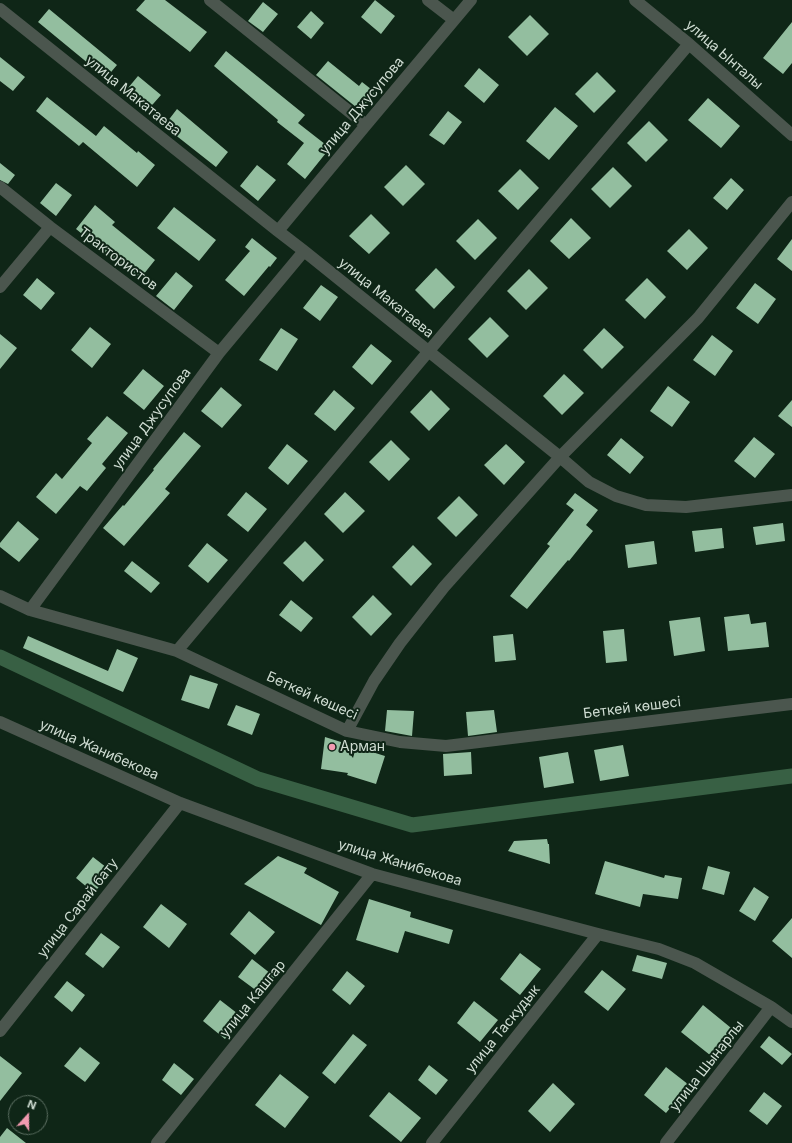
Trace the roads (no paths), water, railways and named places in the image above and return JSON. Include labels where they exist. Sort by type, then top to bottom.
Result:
[{"type":"street","points":[[210,0],[366,125]]},
{"type":"street","points":[[428,0],[454,20]]},
{"type":"street","name":"улица Джусупова","points":[[278,231],[471,0]]},
{"type":"street","name":"улица Ынталы","points":[[636,0],[792,134]]},
{"type":"street","name":"улица Макатаева","points":[[0,9],[304,251],[589,482],[616,496],[646,505],[686,507],[790,492]]},
{"type":"street","points":[[178,652],[428,352],[689,44]]},
{"type":"street","name":"Трактористов","points":[[0,187],[50,227],[219,353]]},
{"type":"street","points":[[347,731],[374,680],[405,636],[444,587],[560,457],[698,318],[792,202]]},
{"type":"street","points":[[0,287],[50,227]]},
{"type":"street","name":"улица Джусупова","points":[[30,610],[219,353],[304,251]]},
{"type":"street","name":"Беткей көшесі","points":[[0,596],[30,610],[178,652],[347,731],[400,742],[446,746],[792,704]]},
{"type":"street","name":"улица Жанибекова","points":[[0,722],[180,803],[372,874],[659,949],[695,962],[771,1007],[792,1022]]},
{"type":"street","name":"улица Сарай бату","points":[[0,1031],[180,803]]},
{"type":"street","name":"улица Кашгар","points":[[157,1143],[372,874]]},
{"type":"street","name":"улица Таскудык","points":[[432,1143],[598,934]]},
{"type":"street","name":"улица Шынарлы","points":[[666,1143],[771,1007]]},
{"type":"waterway","points":[[0,657],[258,779],[412,825],[792,776]]},
{"type":"place","name":"Арман","points":[[332,747]]}]
